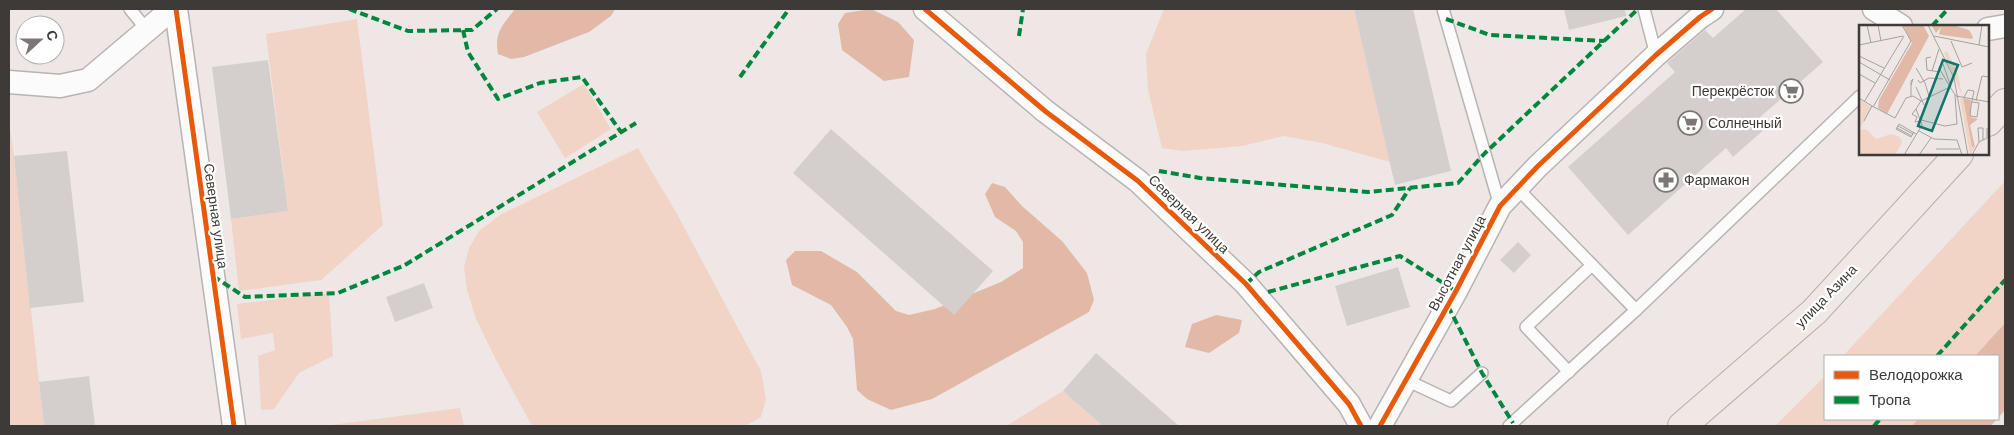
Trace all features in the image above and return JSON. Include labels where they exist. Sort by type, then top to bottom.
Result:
[{"type":"main road","points":[[1989,121],[2005,103]]},
{"type":"main road","name":"улица Азина","points":[[1682,426],[1814,312],[1958,155]]},
{"type":"street","name":"Северная улица","points":[[9,82],[60,86],[88,80],[174,9],[234,426]]},
{"type":"street","name":"Северная улица","points":[[925,9],[1045,111],[1138,181],[1238,277],[1349,404],[1361,426]]},
{"type":"street","name":"Высотная улица","points":[[1380,426],[1456,292],[1500,206],[1538,166],[1656,55],[1712,9]]},
{"type":"street","points":[[1874,9],[1899,25]]},
{"type":"street","points":[[1989,29],[2005,26]]},
{"type":"lane","points":[[130,9],[147,30]]},
{"type":"lane","points":[[1443,9],[1500,206]]},
{"type":"lane","points":[[1644,9],[1656,55]]},
{"type":"lane","points":[[1509,426],[1636,310],[1859,97]]},
{"type":"lane","points":[[1518,189],[1636,310]]},
{"type":"lane","points":[[1570,372],[1526,327],[1592,265]]},
{"type":"lane","points":[[1406,380],[1451,401],[1482,373]]},
{"type":"shaded area","points":[[515,9],[615,9],[611,16],[589,32],[524,57],[511,59],[498,54],[497,40],[500,29]]},
{"type":"shaded area","points":[[871,9],[898,22],[914,40],[909,77],[884,81],[842,50],[838,24],[845,13]]},
{"type":"shaded area","points":[[1164,9],[1354,9],[1390,162],[1322,143],[1284,136],[1242,146],[1183,151],[1162,148],[1148,90],[1146,54]]},
{"type":"shaded area","points":[[357,19],[383,225],[321,280],[239,291],[231,219],[288,211],[266,34]]},
{"type":"shaded area","points":[[584,84],[611,129],[565,158],[537,112]]},
{"type":"shaded area","points":[[9,122],[14,156],[44,426],[9,426]]},
{"type":"shaded area","points":[[638,148],[677,214],[761,371],[766,399],[761,417],[745,426],[532,426],[476,319],[467,290],[464,267],[469,248],[479,231],[500,215]]},
{"type":"shaded area","points":[[2005,181],[2005,323],[1976,355],[1844,355]]},
{"type":"shaded area","points":[[992,183],[1005,187],[1022,206],[1062,241],[1087,273],[1094,300],[1089,312],[932,399],[891,410],[867,399],[857,390],[853,339],[847,327],[831,305],[792,285],[786,260],[795,251],[821,251],[857,272],[896,311],[909,315],[935,309],[1001,282],[1023,268],[1023,242],[1016,231],[995,217],[985,194]]},
{"type":"shaded area","points":[[329,293],[333,356],[299,373],[274,409],[261,410],[258,356],[275,350],[273,333],[241,339],[237,304]]},
{"type":"shaded area","points":[[1216,315],[1242,320],[1239,333],[1209,353],[1185,347],[1192,324]]},
{"type":"shaded area","points":[[2005,323],[2005,410],[1999,417],[1999,355],[1976,355]]},
{"type":"shaded area","points":[[1824,377],[1824,420],[1917,420],[1912,426],[1775,426]]},
{"type":"shaded area","points":[[1063,391],[1103,426],[1006,426]]},
{"type":"shaded area","points":[[460,408],[464,426],[324,426]]},
{"type":"shaded area","points":[[1917,420],[1996,420],[1991,426],[1912,426]]},
{"type":"building","points":[[1354,9],[1413,9],[1451,171],[1395,185]]},
{"type":"building","points":[[1564,9],[1625,9],[1626,16],[1569,30]]},
{"type":"building","name":"Солнечный","points":[[1746,9],[1776,9],[1823,62],[1759,118],[1767,127],[1733,157],[1726,148],[1628,235],[1568,167],[1675,72],[1667,63],[1705,30],[1713,38]]},
{"type":"building","points":[[268,60],[288,211],[231,219],[212,67]]},
{"type":"building","points":[[831,129],[993,271],[954,315],[793,173]]},
{"type":"building","points":[[67,151],[84,302],[30,308],[14,156]]},
{"type":"building","points":[[1518,242],[1531,255],[1514,273],[1500,260]]},
{"type":"building","points":[[1398,267],[1410,307],[1347,326],[1335,286]]},
{"type":"building","points":[[424,283],[433,308],[395,322],[386,297]]},
{"type":"building","points":[[1096,353],[1179,426],[1103,426],[1063,391]]},
{"type":"building","points":[[89,376],[95,426],[44,426],[39,382]]},
{"type":"marked path","points":[[349,9],[408,31],[472,30],[497,9]]},
{"type":"marked path","points":[[740,77],[789,9]]},
{"type":"marked path","points":[[1019,36],[1023,9]]},
{"type":"marked path","points":[[1159,171],[1200,178],[1368,192],[1458,183],[1485,153],[1638,9]]},
{"type":"marked path","points":[[1933,25],[1948,9]]},
{"type":"marked path","points":[[1446,19],[1490,35],[1604,41]]},
{"type":"marked path","points":[[463,30],[468,52],[498,99],[540,83],[582,77],[621,132]]},
{"type":"marked path","points":[[213,276],[245,297],[338,293],[405,265],[636,123]]},
{"type":"marked path","points":[[1246,284],[1259,272],[1392,215],[1410,188]]},
{"type":"marked path","points":[[1268,292],[1400,256],[1456,291]]},
{"type":"marked path","points":[[1938,355],[2005,280]]},
{"type":"marked path","points":[[1448,306],[1482,373],[1513,423]]},
{"type":"marked path","points":[[1874,426],[1879,420]]},
{"type":"cycle path","points":[[176,9],[234,426]]},
{"type":"cycle path","points":[[925,9],[1045,111],[1138,181],[1246,284],[1349,404],[1361,426]]},
{"type":"cycle path","points":[[1380,426],[1456,291],[1500,206],[1538,166],[1656,55],[1712,9]]},
{"type":"place","name":"Перекрёсток","points":[[1791,91]]},
{"type":"place","name":"Солнечный","points":[[1690,123]]},
{"type":"place","name":"Фармакон","points":[[1666,180]]}]
